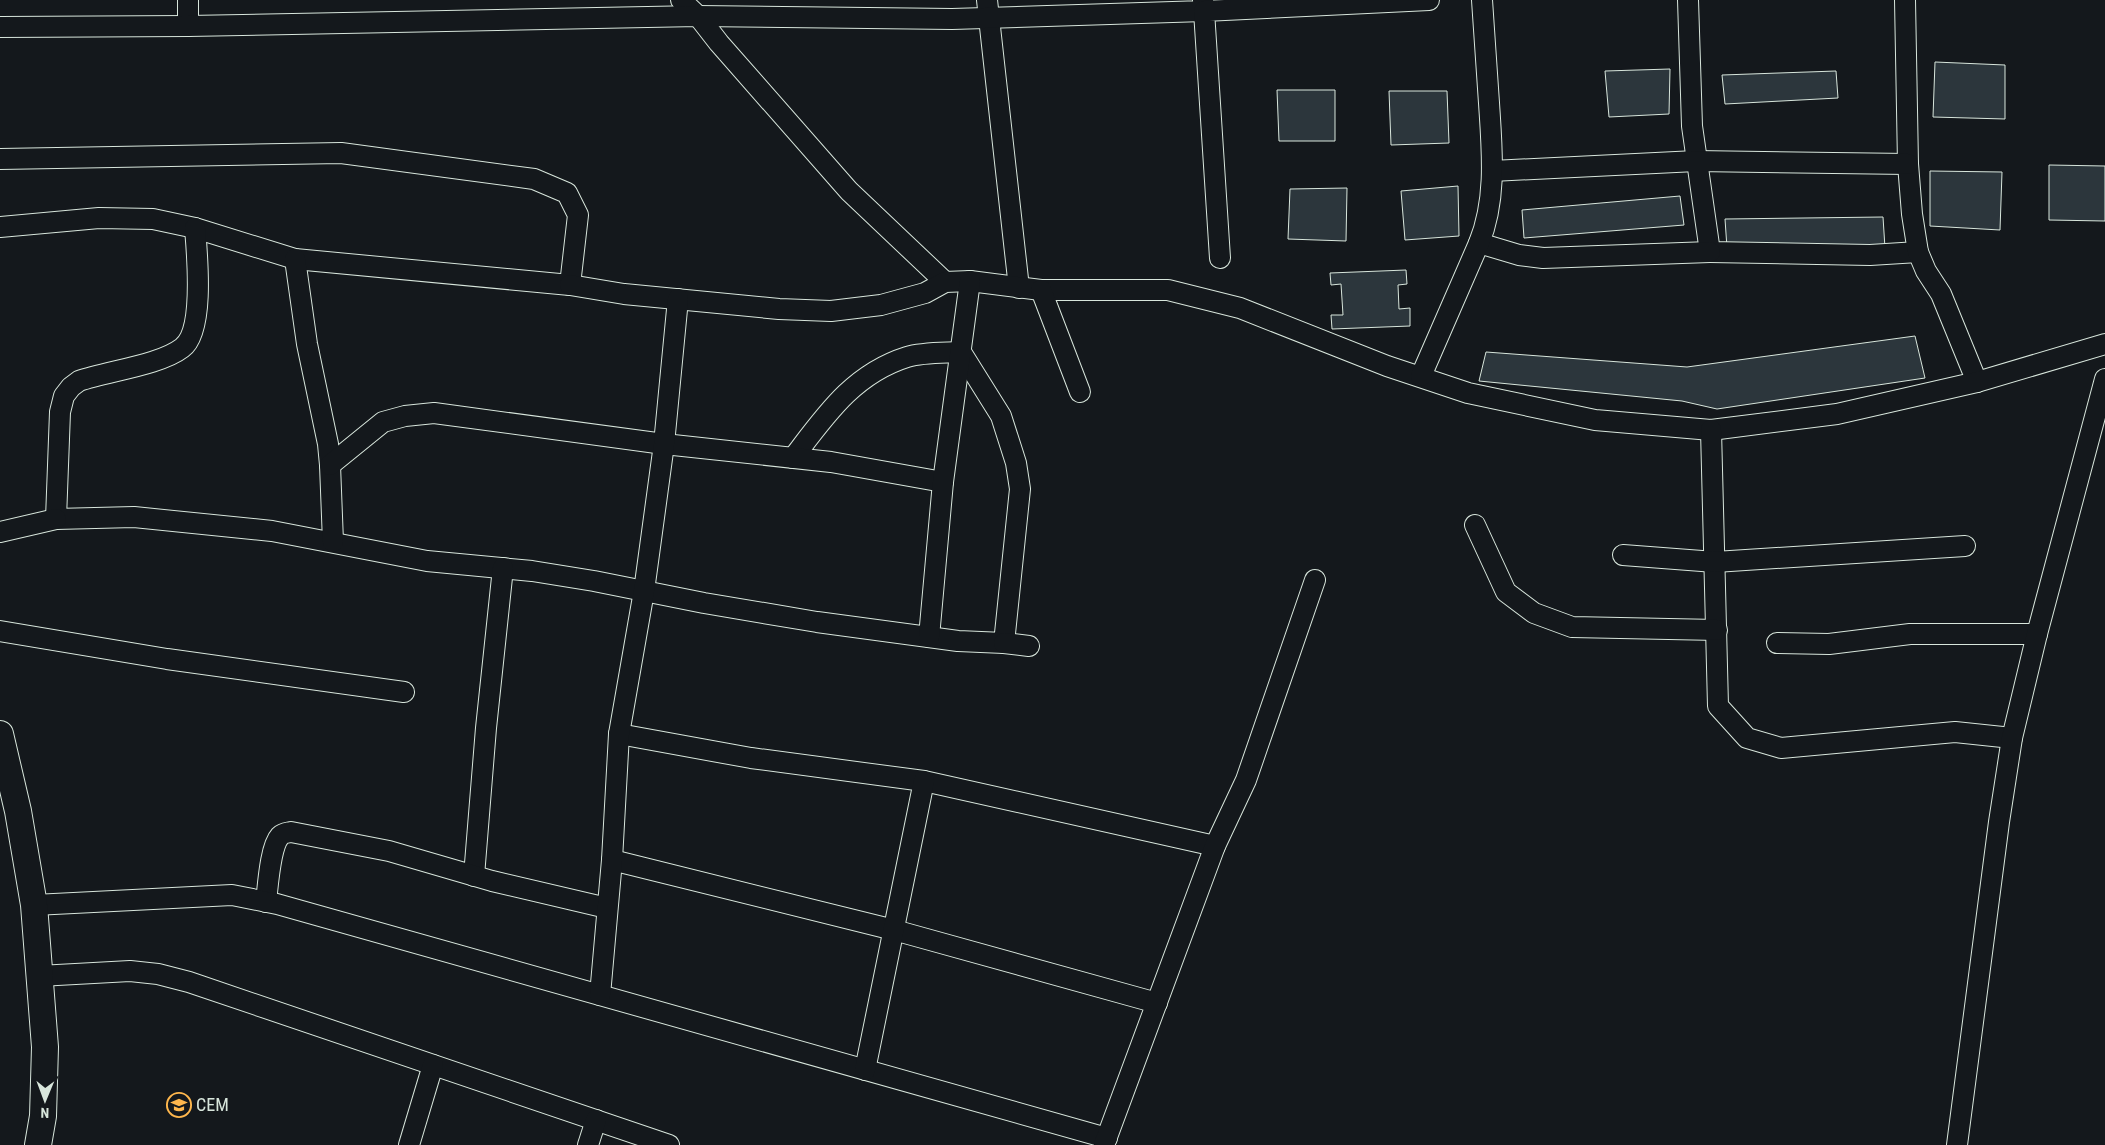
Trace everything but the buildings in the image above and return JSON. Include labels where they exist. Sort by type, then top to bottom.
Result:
[{"type":"main road","points":[[1,738],[18,811],[34,905],[45,1047],[43,1116],[38,1145]]},
{"type":"street","points":[[188,0],[188,26]]},
{"type":"street","points":[[681,0],[698,16],[719,43],[850,191],[945,282]]},
{"type":"street","points":[[0,27],[188,26],[1429,0]]},
{"type":"street","points":[[1421,376],[1480,243],[1488,221],[1491,203],[1492,149],[1482,0]]},
{"type":"street","points":[[1688,0],[1692,126],[1710,252]]},
{"type":"street","points":[[1905,0],[1908,164],[1912,214],[1918,252],[1926,270],[1941,294],[1977,382]]},
{"type":"street","points":[[1203,6],[1220,258]]},
{"type":"street","points":[[988,9],[1019,288]]},
{"type":"street","points":[[0,158],[341,153],[534,179],[567,193],[578,215],[570,285]]},
{"type":"street","points":[[1492,170],[1696,161],[1908,164]]},
{"type":"street","points":[[0,228],[99,218],[153,220],[195,228],[295,259],[570,285],[624,294],[779,310],[831,311],[881,305],[925,293],[945,282],[970,282],[1041,290],[1168,290],[1240,308],[1387,366],[1468,393],[1595,420],[1711,430],[1837,414],[1977,382],[2105,344]]},
{"type":"street","points":[[56,519],[58,435],[60,412],[64,396],[79,380],[174,354],[184,347],[191,337],[199,286],[195,228]]},
{"type":"street","points":[[1480,243],[1519,255],[1543,258],[1710,252],[1870,255],[1918,252]]},
{"type":"street","points":[[295,259],[307,344],[330,465],[333,542]]},
{"type":"street","points":[[929,637],[943,482],[970,282]]},
{"type":"street","points":[[1041,290],[1080,392]]},
{"type":"street","points":[[600,995],[612,860],[619,734],[644,591],[664,444],[678,300]]},
{"type":"street","points":[[793,458],[829,410],[867,375],[908,357],[961,352]]},
{"type":"street","points":[[961,352],[1001,416],[1016,463],[1020,489],[1004,643]]},
{"type":"street","points":[[1957,1145],[1999,822],[2012,738],[2037,634],[2105,379]]},
{"type":"street","points":[[330,465],[383,422],[405,416],[434,413],[664,444],[831,462],[943,482]]},
{"type":"street","points":[[1711,430],[1718,706],[1747,738],[1781,748],[1955,732],[2012,738]]},
{"type":"street","points":[[0,532],[56,519],[90,520],[134,517],[272,531],[427,561],[550,574],[817,622],[958,641],[1029,646]]},
{"type":"street","points":[[1475,525],[1506,592],[1534,613],[1572,627],[1717,630]]},
{"type":"street","points":[[1623,555],[1715,562],[1965,546]]},
{"type":"street","points":[[474,876],[486,728],[503,568]]},
{"type":"street","points":[[34,905],[232,896],[266,902],[865,1070],[1105,1141],[1215,846],[1246,780],[1315,580]]},
{"type":"street","points":[[0,631],[167,659],[404,692]]},
{"type":"street","points":[[1777,643],[1829,644],[1910,634],[2037,634]]},
{"type":"street","points":[[619,734],[751,758],[924,780],[1215,846]]},
{"type":"street","points":[[865,1070],[924,780]]},
{"type":"street","points":[[266,902],[274,850],[278,838],[282,834],[291,832],[389,851],[474,876],[608,908]]},
{"type":"street","points":[[612,860],[894,930],[1157,1003]]},
{"type":"street","points":[[39,976],[130,971],[158,974],[188,982],[668,1145]]},
{"type":"street","points":[[409,1145],[432,1065]]},
{"type":"street","points":[[588,1145],[596,1120]]},
{"type":"place","name":"CEM","points":[[179,1105]]}]
